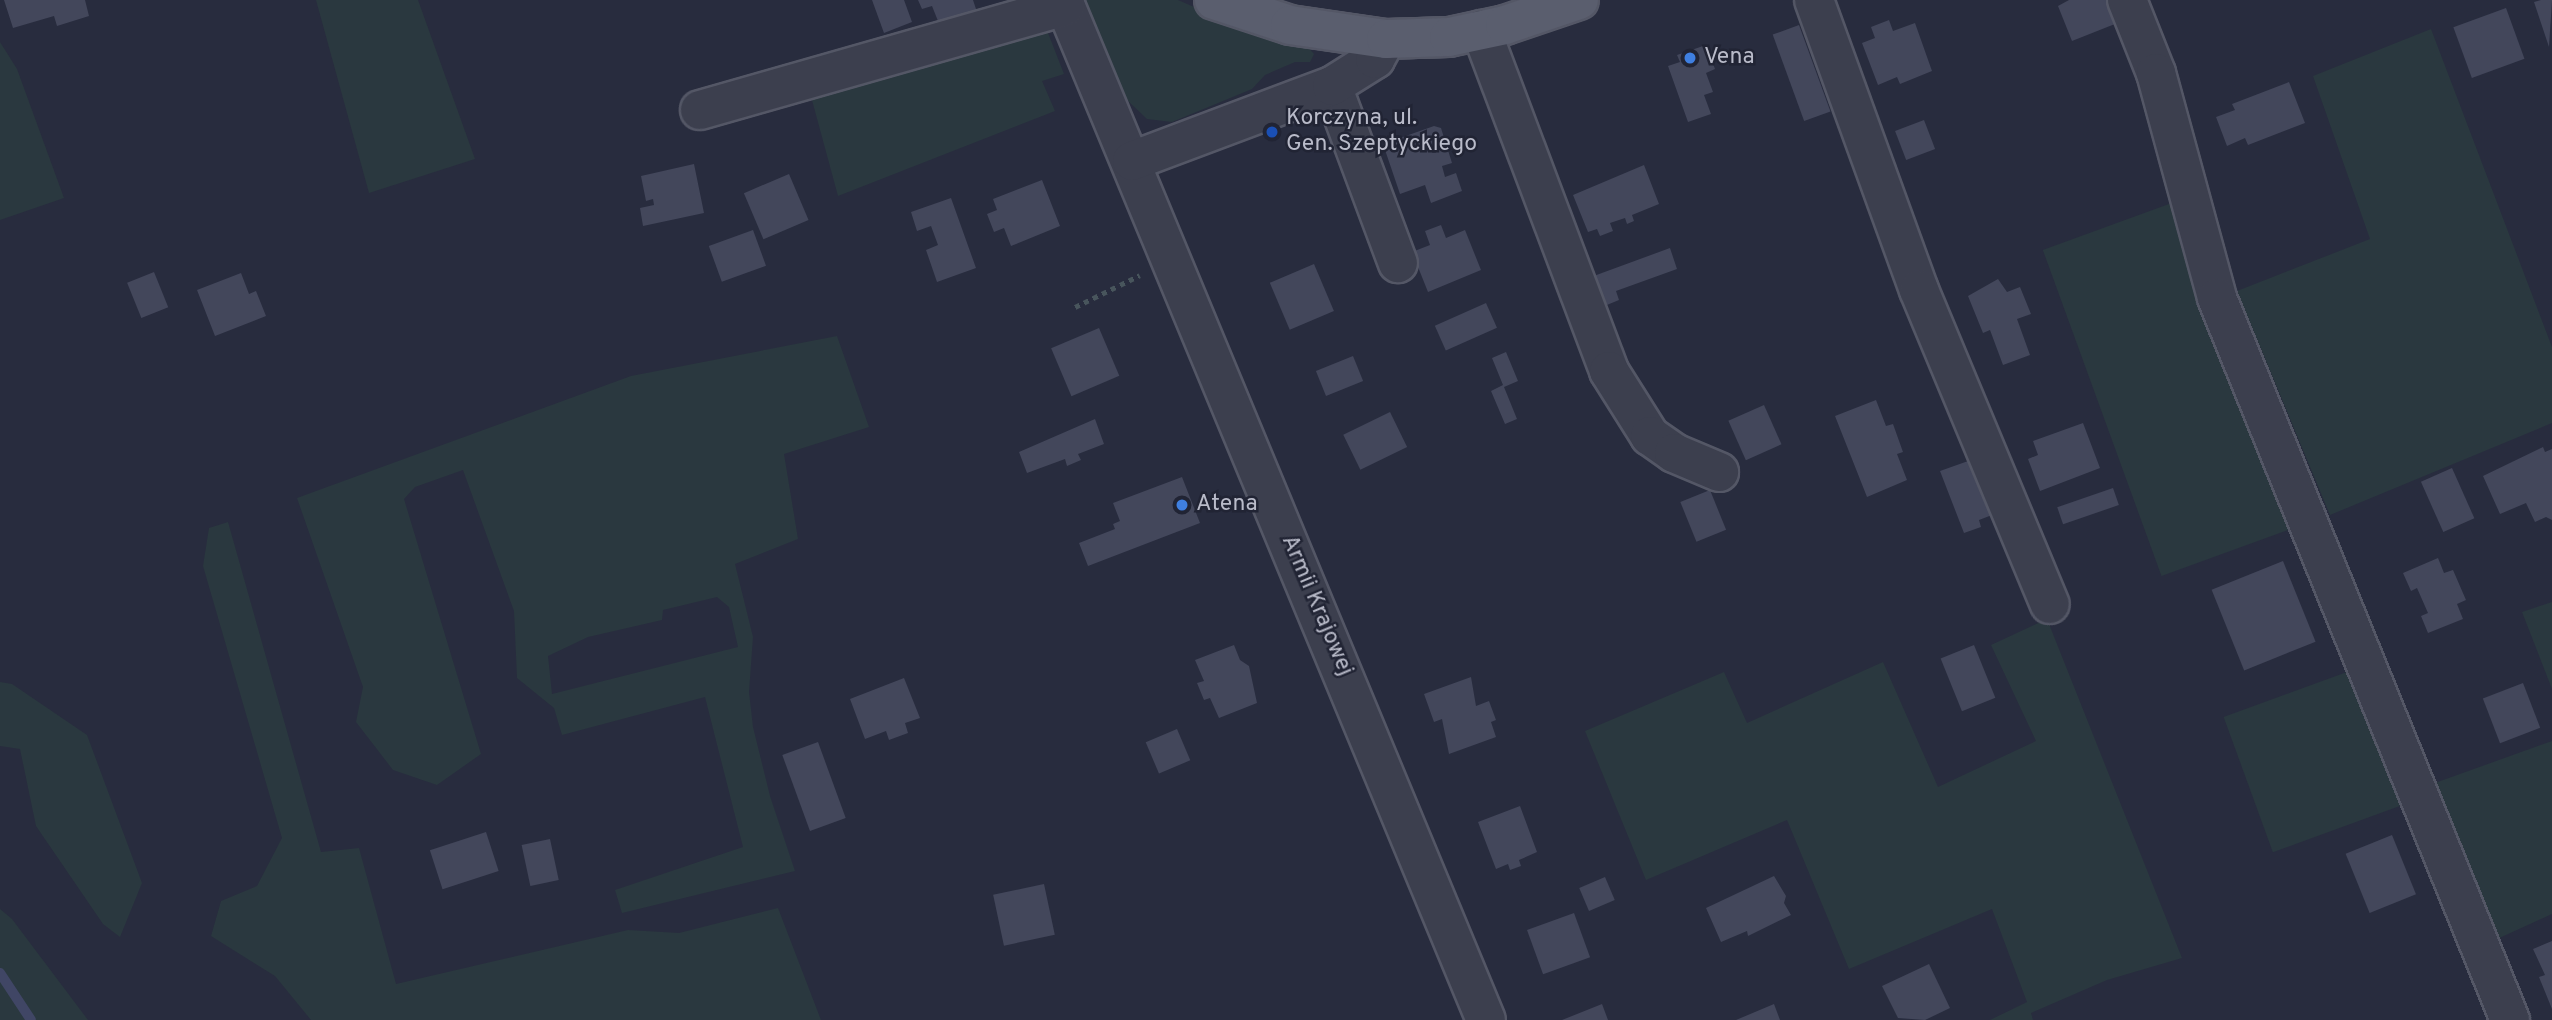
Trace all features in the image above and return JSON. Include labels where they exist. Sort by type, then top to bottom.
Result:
[{"type":"main road","points":[[1214,0],[1290,25],[1386,39],[1449,37],[1579,0]]},
{"type":"street","points":[[1814,0],[1919,290],[2050,604]]},
{"type":"street","points":[[2127,0],[2156,73],[2217,298],[2510,1020]]},
{"type":"street","points":[[699,110],[1064,3]]},
{"type":"street","name":"Armii Krajowej","points":[[1064,3],[1132,161],[1170,260],[1486,1020]]},
{"type":"street","points":[[1481,30],[1609,371],[1650,436],[1674,453],[1719,472]]},
{"type":"street","points":[[1132,161],[1332,86],[1375,59],[1386,39]]},
{"type":"street","points":[[1332,86],[1398,262]]},
{"type":"path","points":[[1075,307],[1170,260]]},
{"type":"shaded area","points":[[316,0],[418,0],[475,159],[369,193]]},
{"type":"shaded area","points":[[1084,0],[1178,0],[1263,37],[1307,46],[1314,54],[1310,62],[1295,62],[1265,75],[1252,89],[1172,122],[1147,119],[1127,100]]},
{"type":"shaded area","points":[[1043,20],[1064,74],[1042,81],[1055,111],[838,196],[809,89]]},
{"type":"shaded area","points":[[2431,29],[2552,347],[2552,423],[2330,515],[2237,291],[2370,239],[2313,76]]},
{"type":"shaded area","points":[[0,42],[17,69],[64,198],[0,220]]},
{"type":"shaded area","points":[[2180,200],[2299,526],[2161,576],[2043,250]]},
{"type":"shaded area","points":[[837,336],[869,427],[784,454],[798,539],[735,564],[753,637],[749,692],[753,727],[770,796],[795,871],[622,913],[615,890],[743,847],[705,697],[562,735],[554,708],[517,678],[514,611],[463,470],[415,487],[404,499],[481,754],[437,785],[393,770],[356,722],[363,687],[297,498],[631,376]],"holes":[[[717,597],[729,607],[738,647],[552,694],[548,656],[588,637],[662,620],[663,610]]]},
{"type":"shaded area","points":[[228,522],[321,852],[359,848],[396,984],[628,930],[679,933],[778,908],[821,1020],[311,1020],[275,976],[211,936],[221,901],[257,886],[282,838],[203,566],[209,528]]},
{"type":"shaded area","points":[[2552,602],[2552,689],[2522,612]]},
{"type":"shaded area","points":[[2047,619],[2182,958],[2107,980],[2031,1013],[2033,1020],[1990,1020],[2027,1002],[1992,909],[1849,969],[1787,820],[1646,880],[1585,731],[1724,672],[1747,723],[1883,662],[1938,787],[2036,741],[1991,645]]},
{"type":"shaded area","points":[[2358,668],[2407,803],[2273,852],[2224,717]]},
{"type":"shaded area","points":[[0,682],[12,684],[87,735],[142,883],[120,937],[103,924],[36,826],[20,749],[0,746]]},
{"type":"shaded area","points":[[2552,741],[2552,914],[2495,940],[2432,784]]},
{"type":"shaded area","points":[[0,909],[12,919],[88,1020],[0,1020]]},
{"type":"building","points":[[4,0],[85,0],[89,16],[57,26],[54,16],[13,28]]},
{"type":"building","points":[[872,0],[904,0],[912,22],[884,33]]},
{"type":"building","points":[[918,0],[973,0],[977,12],[940,26],[932,6],[922,9]]},
{"type":"building","points":[[2069,0],[2117,0],[2125,20],[2072,41],[2058,6]]},
{"type":"building","points":[[2552,0],[2549,47],[2534,2]]},
{"type":"building","points":[[2506,8],[2524,59],[2472,78],[2453,27]]},
{"type":"building","points":[[1889,20],[1893,31],[1915,23],[1932,71],[1900,84],[1897,77],[1878,85],[1862,43],[1875,38],[1871,27]]},
{"type":"building","points":[[1799,25],[1830,111],[1804,121],[1773,35]]},
{"type":"building","points":[[1706,45],[1715,69],[1706,73],[1713,92],[1704,95],[1711,114],[1688,122],[1668,66],[1680,62],[1677,55]]},
{"type":"building","points":[[2289,82],[2305,123],[2248,145],[2245,138],[2227,146],[2216,117],[2235,110],[2232,104]]},
{"type":"building","points":[[1924,120],[1935,149],[1906,160],[1895,131]]},
{"type":"building","points":[[1434,126],[1441,128],[1452,163],[1442,166],[1445,177],[1456,173],[1462,191],[1431,203],[1425,185],[1400,194],[1383,144]]},
{"type":"building","points":[[694,164],[704,213],[643,226],[640,208],[654,205],[653,199],[646,201],[641,176]]},
{"type":"building","points":[[1644,165],[1659,204],[1632,215],[1634,221],[1627,224],[1625,218],[1610,223],[1613,231],[1600,236],[1597,229],[1588,232],[1573,195]]},
{"type":"building","points":[[789,174],[809,220],[763,239],[744,193]]},
{"type":"building","points":[[1042,180],[1060,226],[1011,246],[1004,228],[994,232],[987,214],[997,210],[993,199]]},
{"type":"building","points":[[951,198],[976,268],[937,282],[926,250],[938,245],[931,226],[917,231],[911,212]]},
{"type":"building","points":[[1441,225],[1446,238],[1465,230],[1481,270],[1428,292],[1412,252],[1430,245],[1425,231]]},
{"type":"building","points":[[753,230],[766,266],[722,282],[709,246]]},
{"type":"building","points":[[1670,248],[1677,269],[1616,291],[1619,300],[1602,307],[1591,277]]},
{"type":"building","points":[[1314,264],[1334,311],[1290,330],[1270,283]]},
{"type":"building","points":[[154,272],[168,307],[141,318],[127,283]]},
{"type":"building","points":[[241,273],[249,294],[256,291],[266,316],[215,336],[197,290]]},
{"type":"building","points":[[1998,279],[2007,292],[2020,287],[2031,314],[2017,319],[2030,355],[2003,365],[1990,330],[1983,333],[1968,296]]},
{"type":"building","points":[[1486,303],[1497,328],[1446,350],[1435,326]]},
{"type":"building","points":[[1099,328],[1119,376],[1071,396],[1051,348]]},
{"type":"building","points":[[1506,352],[1518,381],[1504,387],[1517,419],[1505,424],[1491,391],[1503,385],[1492,358]]},
{"type":"building","points":[[1353,356],[1363,381],[1326,396],[1316,371]]},
{"type":"building","points":[[1876,400],[1886,426],[1893,424],[1903,452],[1897,454],[1907,480],[1867,497],[1835,416]]},
{"type":"building","points":[[1764,405],[1781,444],[1746,460],[1728,421]]},
{"type":"building","points":[[1390,412],[1407,447],[1360,470],[1343,435]]},
{"type":"building","points":[[1095,419],[1104,444],[1078,454],[1081,460],[1067,466],[1065,459],[1027,473],[1019,452]]},
{"type":"building","points":[[2083,423],[2100,468],[2040,491],[2028,459],[2038,455],[2033,441]]},
{"type":"building","points":[[2543,447],[2545,452],[2552,449],[2552,520],[2546,517],[2535,522],[2526,503],[2500,514],[2483,476]]},
{"type":"building","points":[[1971,460],[1992,515],[1979,520],[1981,527],[1964,533],[1940,471]]},
{"type":"building","points":[[2452,468],[2474,518],[2443,532],[2421,482]]},
{"type":"building","points":[[1182,477],[1200,523],[1088,566],[1079,543],[1115,529],[1113,524],[1120,521],[1113,503]]},
{"type":"building","points":[[2113,488],[2119,505],[2063,524],[2057,507]]},
{"type":"building","points":[[1710,490],[1726,530],[1696,542],[1680,502]]},
{"type":"building","points":[[2438,558],[2444,573],[2453,570],[2466,600],[2457,604],[2463,619],[2428,633],[2421,616],[2428,613],[2417,588],[2411,591],[2403,573]]},
{"type":"building","points":[[2283,561],[2316,642],[2244,671],[2212,590]]},
{"type":"building","points":[[1234,645],[1240,660],[1249,666],[1257,703],[1219,718],[1210,698],[1204,700],[1197,683],[1204,681],[1195,660]]},
{"type":"building","points":[[1974,645],[1995,698],[1962,711],[1941,658]]},
{"type":"building","points":[[1471,677],[1476,706],[1489,701],[1496,720],[1491,722],[1496,737],[1449,754],[1442,719],[1434,722],[1424,694]]},
{"type":"building","points":[[904,678],[920,718],[905,723],[908,733],[889,740],[886,731],[865,739],[850,699]]},
{"type":"building","points":[[2523,683],[2540,728],[2500,743],[2483,698]]},
{"type":"building","points":[[1177,729],[1190,760],[1159,774],[1146,742]]},
{"type":"building","points":[[818,742],[846,818],[810,831],[782,755]]},
{"type":"building","points":[[1520,806],[1537,852],[1519,860],[1521,866],[1510,870],[1508,864],[1496,869],[1478,822]]},
{"type":"building","points":[[486,832],[499,871],[443,889],[430,850]]},
{"type":"building","points":[[2392,835],[2416,894],[2370,913],[2346,854]]},
{"type":"building","points":[[550,839],[559,880],[530,886],[522,845]]},
{"type":"building","points":[[1774,876],[1786,896],[1784,903],[1791,915],[1748,936],[1747,931],[1721,942],[1706,908]]},
{"type":"building","points":[[1605,877],[1615,900],[1589,911],[1579,888]]},
{"type":"building","points":[[1044,884],[1055,935],[1004,946],[993,895]]},
{"type":"building","points":[[1574,913],[1590,957],[1543,974],[1527,930]]},
{"type":"building","points":[[2552,941],[2552,1009],[2539,977],[2545,975],[2533,949]]},
{"type":"building","points":[[1929,964],[1950,1008],[1925,1020],[1898,1018],[1882,986]]},
{"type":"building","points":[[1602,1004],[1608,1020],[1562,1020]]},
{"type":"building","points":[[1774,1004],[1780,1020],[1736,1020]]},
{"type":"waterway","points":[[0,973],[31,1020]]},
{"type":"place","name":"Vena","points":[[1690,58]]},
{"type":"place","name":"Korczyna, ul. Gen. Szeptyckiego","points":[[1272,132]]},
{"type":"place","name":"Atena","points":[[1182,505]]}]
